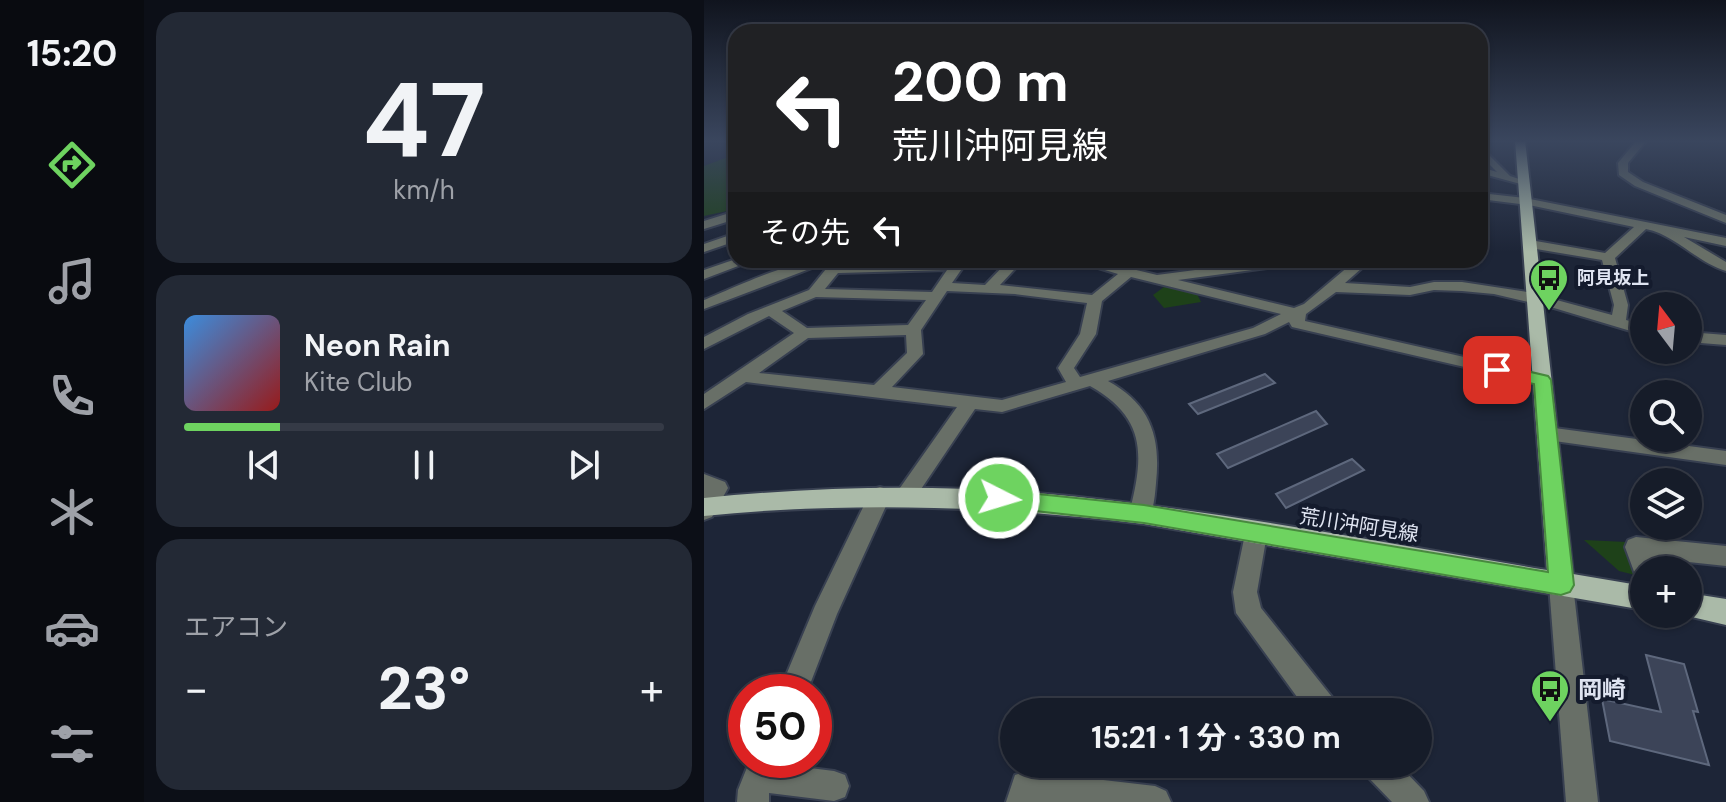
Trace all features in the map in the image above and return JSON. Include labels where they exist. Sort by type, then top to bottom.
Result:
[{"type":"main road","points":[[1521,177],[1561,585]]},
{"type":"main road","name":"荒川沖阿見線","points":[[705,508],[762,500],[880,495],[999,498],[1140,514],[1630,596]]},
{"type":"main road","points":[[1702,608],[1726,612]]},
{"type":"street","points":[[1494,177],[1522,192],[1726,242]]},
{"type":"street","points":[[1508,177],[1522,192]]},
{"type":"street","points":[[1629,177],[1726,219]]},
{"type":"street","points":[[1488,195],[1522,192]]},
{"type":"street","points":[[704,225],[728,218]]},
{"type":"street","points":[[1608,257],[1645,224]]},
{"type":"street","points":[[1667,229],[1689,248],[1726,267]]},
{"type":"street","points":[[704,248],[728,240]]},
{"type":"street","points":[[1530,244],[1608,257]]},
{"type":"street","points":[[1608,257],[1621,305],[1618,322]]},
{"type":"street","points":[[704,275],[728,267]]},
{"type":"street","points":[[704,305],[811,268]]},
{"type":"street","points":[[814,293],[824,268]]},
{"type":"street","points":[[878,391],[915,354],[913,330],[956,268]]},
{"type":"street","points":[[990,288],[1009,268]]},
{"type":"street","points":[[1115,268],[1298,314]]},
{"type":"street","points":[[1154,279],[1237,268]]},
{"type":"street","points":[[740,376],[1002,406],[1221,344],[1298,314],[1354,268]]},
{"type":"street","points":[[1129,272],[1095,299],[1088,334],[1066,368],[1085,383],[1128,403],[1135,413],[1149,455],[1140,514]]},
{"type":"street","points":[[1330,287],[1410,291],[1420,288],[1473,288],[1535,299],[1630,326]]},
{"type":"street","points":[[704,344],[771,310],[814,293],[939,292],[990,288],[1095,299]]},
{"type":"street","points":[[771,310],[804,333]]},
{"type":"street","points":[[1298,314],[1297,324],[1542,380]]},
{"type":"street","points":[[704,403],[804,333],[913,330]]},
{"type":"street","points":[[1702,338],[1726,340]]},
{"type":"street","points":[[906,495],[970,402]]},
{"type":"street","points":[[1547,434],[1726,458]]},
{"type":"street","points":[[704,482],[718,488],[705,508]]},
{"type":"street","points":[[800,674],[824,614],[880,495]]},
{"type":"street","points":[[1256,534],[1245,592],[1249,613],[1315,698]]},
{"type":"street","points":[[1639,556],[1636,547],[1726,556]]},
{"type":"street","points":[[1561,585],[1582,802]]},
{"type":"street","points":[[1390,778],[1413,802]]},
{"type":"street","points":[[759,780],[834,786]]},
{"type":"street","points":[[1022,802],[1026,786],[1155,802]]},
{"type":"green space","points":[[704,177],[728,177],[728,211],[704,216]]},
{"type":"green space","points":[[1164,287],[1196,292],[1201,302],[1164,308],[1153,295]]},
{"type":"green space","points":[[1584,540],[1627,542],[1632,556],[1630,574],[1619,571]]},
{"type":"building","points":[[1265,374],[1275,383],[1198,414],[1189,404]]},
{"type":"building","points":[[1316,411],[1327,424],[1228,468],[1217,454]]},
{"type":"building","points":[[1352,459],[1364,470],[1286,508],[1276,494]]},
{"type":"building","points":[[1646,655],[1684,664],[1698,712],[1693,711],[1709,765],[1610,741],[1602,699],[1661,712]]},
{"type":"place","name":"阿見坂上","points":[[1549,312]]},
{"type":"place","name":"岡崎","points":[[1550,723]]},
{"type":"route","points":[[999,498],[1144,514],[1561,585],[1542,380],[1497,370]]}]
